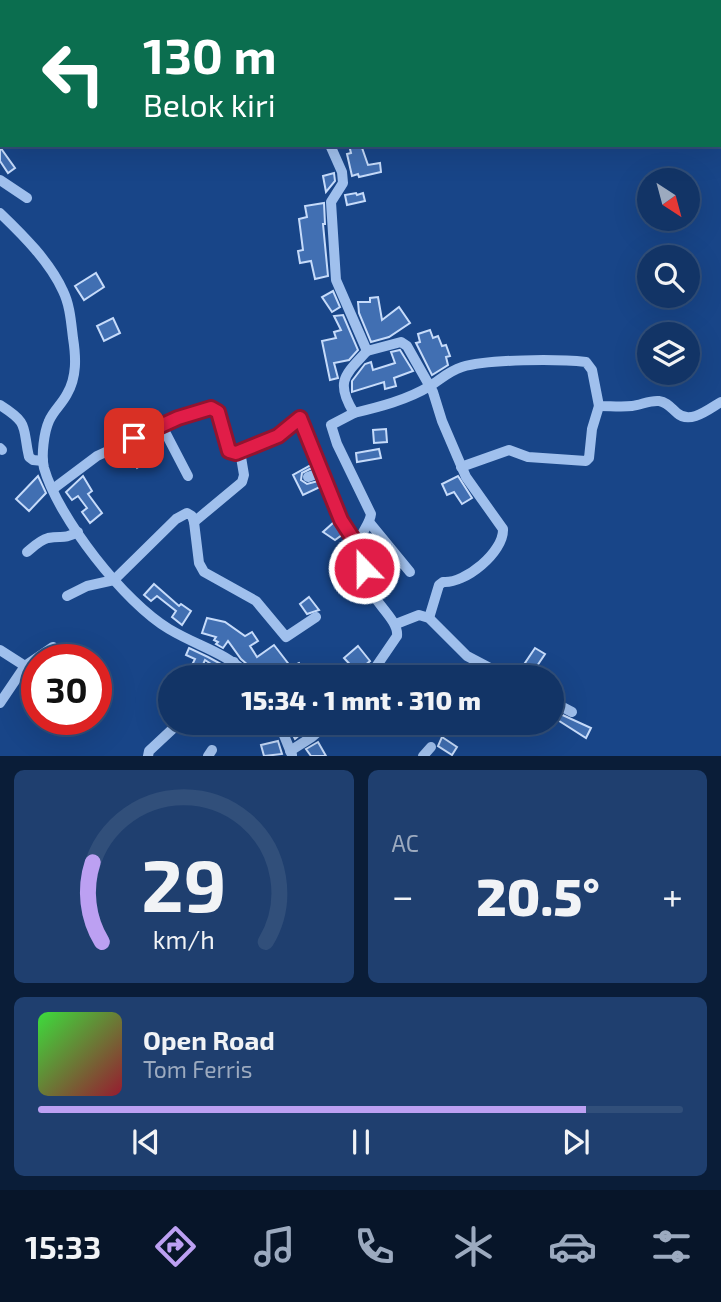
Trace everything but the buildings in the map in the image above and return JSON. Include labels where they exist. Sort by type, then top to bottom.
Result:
[{"type":"street","points":[[331,147],[344,183],[331,202],[337,280],[367,351]]},
{"type":"street","points":[[0,180],[27,198]]},
{"type":"street","points":[[0,213],[55,276],[66,299],[71,320],[75,354],[74,378],[68,393],[49,420],[43,461],[53,489],[78,532],[114,580],[139,606],[170,629],[220,653],[237,665]]},
{"type":"street","points":[[354,413],[343,383],[347,372],[367,351],[398,342],[404,343],[430,386],[466,477],[501,524],[503,534],[500,543],[489,556],[465,578],[439,585],[429,618]]},
{"type":"street","points":[[359,548],[370,514],[337,444],[331,425],[354,413],[386,405],[430,386],[446,373],[465,366],[507,362],[586,362],[592,370],[599,405],[589,458],[586,461],[528,457],[509,450],[461,467]]},
{"type":"street","points":[[599,405],[633,406],[662,401],[680,417],[687,418],[700,414],[721,401]]},
{"type":"street","points":[[0,405],[18,416],[25,428],[29,457],[43,461]]},
{"type":"street","points":[[53,489],[97,456],[195,412],[214,409],[218,412],[229,451],[232,453],[278,436],[300,418],[341,520],[359,548],[374,600],[396,624],[397,636],[377,665]]},
{"type":"street","points":[[162,426],[188,476]]},
{"type":"street","points":[[194,522],[242,482],[244,475],[240,451]]},
{"type":"street","points":[[308,477],[322,472]]},
{"type":"street","points":[[67,596],[87,586],[114,580],[181,514],[190,514],[204,572],[256,601],[284,635],[290,635],[316,617]]},
{"type":"street","points":[[369,522],[410,572]]},
{"type":"street","points":[[27,552],[43,540],[52,537],[64,540],[78,532]]},
{"type":"street","points":[[396,624],[419,615],[429,618],[467,656],[485,665]]},
{"type":"street","points":[[0,650],[21,663]]},
{"type":"street","points":[[230,665],[234,662]]},
{"type":"street","points":[[0,703],[21,673]]},
{"type":"street","points":[[564,708],[572,712]]},
{"type":"street","points":[[148,756],[149,751],[166,735]]},
{"type":"street","points":[[284,735],[291,754],[314,735]]},
{"type":"street","points":[[423,756],[431,747]]},
{"type":"route","points":[[134,438],[178,418],[211,408],[218,412],[229,451],[236,453],[278,436],[300,418],[341,520],[359,548],[364,568]]}]
